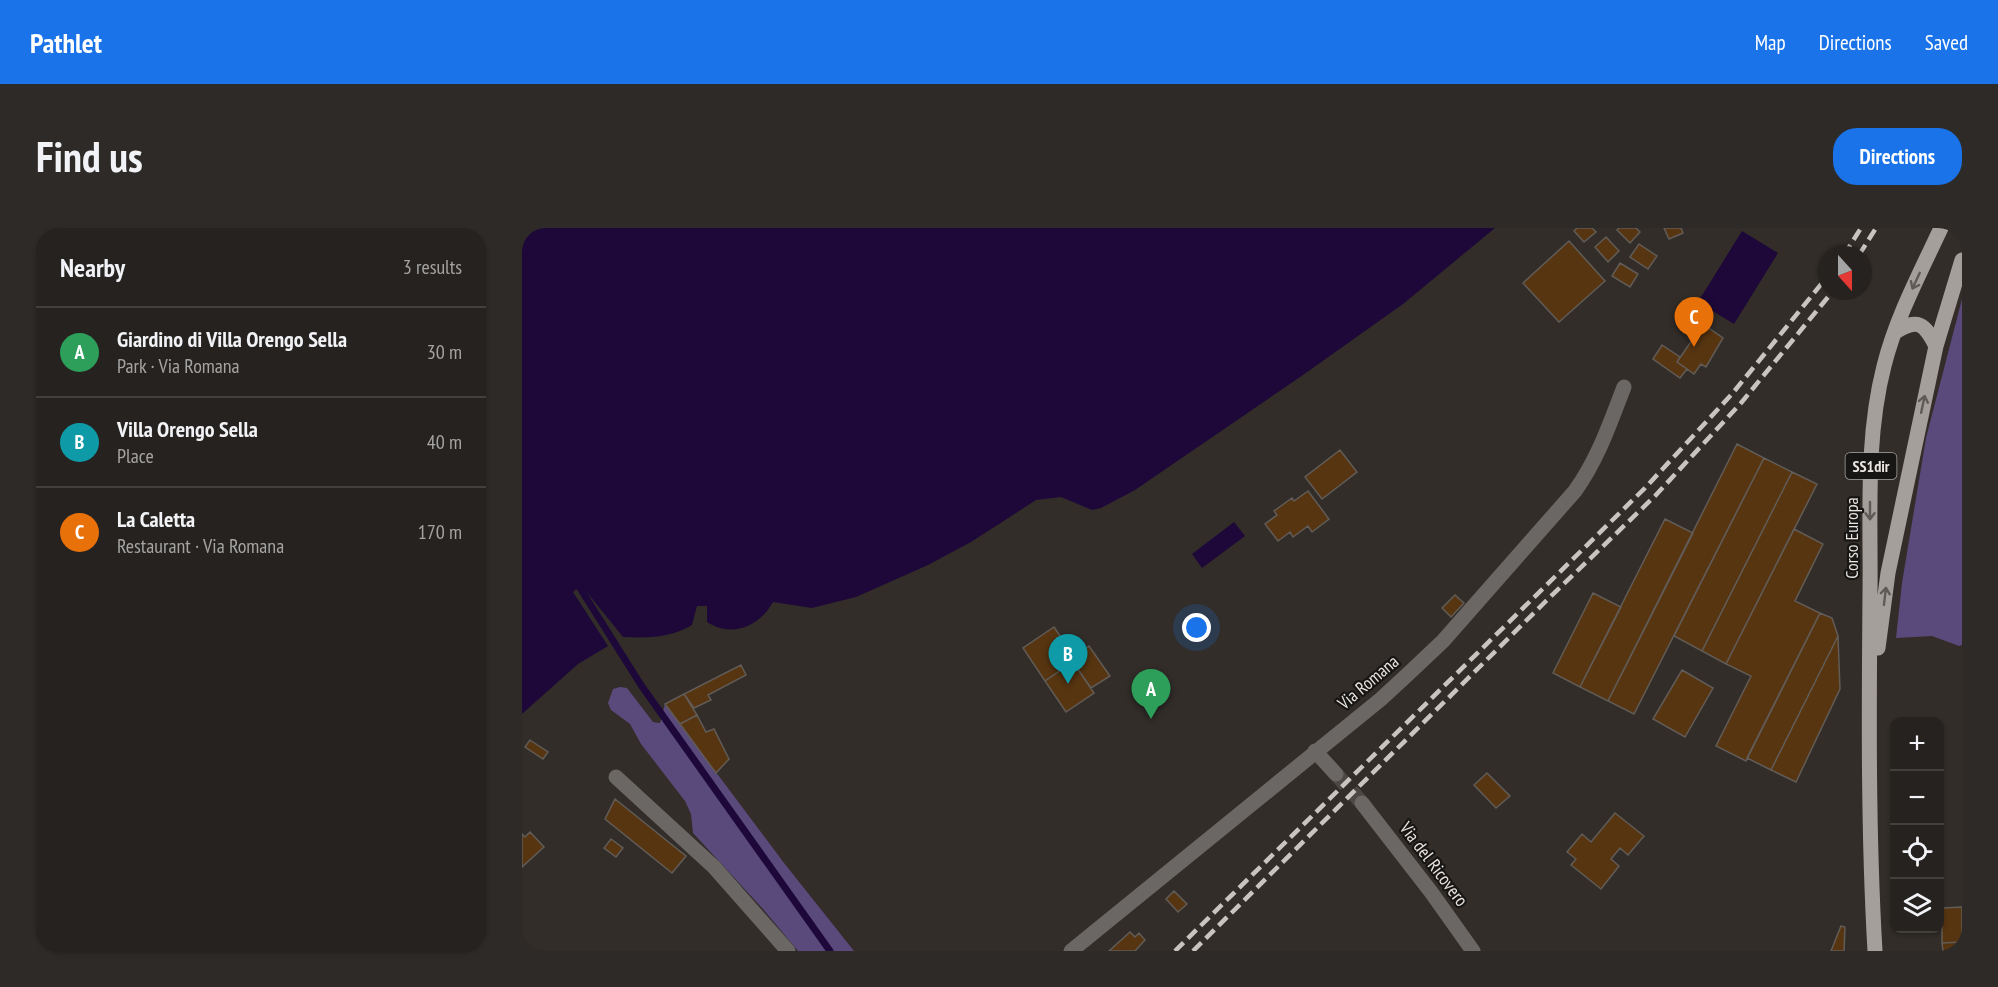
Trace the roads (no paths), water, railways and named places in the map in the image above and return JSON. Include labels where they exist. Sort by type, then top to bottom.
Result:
[{"type":"main road","name":"Corso Europa","points":[[1875,951],[1869,833],[1870,502],[1873,424],[1884,366],[1903,308],[1941,228]]},
{"type":"main road","name":"Corso Europa","points":[[1869,716],[1888,573],[1936,346],[1962,260]]},
{"type":"main road","points":[[1895,332],[1905,326],[1920,325],[1927,328],[1936,346]]},
{"type":"street","name":"Via Romana","points":[[1071,951],[1381,699],[1443,641],[1575,491],[1595,460],[1624,387]]},
{"type":"street","points":[[1315,751],[1336,774]]},
{"type":"street","points":[[616,777],[714,867],[788,951]]},
{"type":"street","name":"Via del Ricovero","points":[[1362,803],[1437,899],[1473,951]]},
{"type":"waterway","points":[[580,588],[641,685],[830,951]]},
{"type":"tunnel","points":[[1336,774],[1362,803]]},
{"type":"railway","points":[[1850,246],[1861,228]]},
{"type":"railway","points":[[1865,246],[1876,228]]},
{"type":"railway","points":[[1175,951],[1645,488],[1732,394],[1818,288]]},
{"type":"railway","points":[[1193,951],[1655,496],[1741,403],[1826,300]]},
{"type":"place","name":"La Caletta","points":[[1694,347]]},
{"type":"place","name":"Villa Orengo Sella","points":[[1068,684]]},
{"type":"place","name":"Giardino di Villa Orengo Sella","points":[[1151,719]]}]
